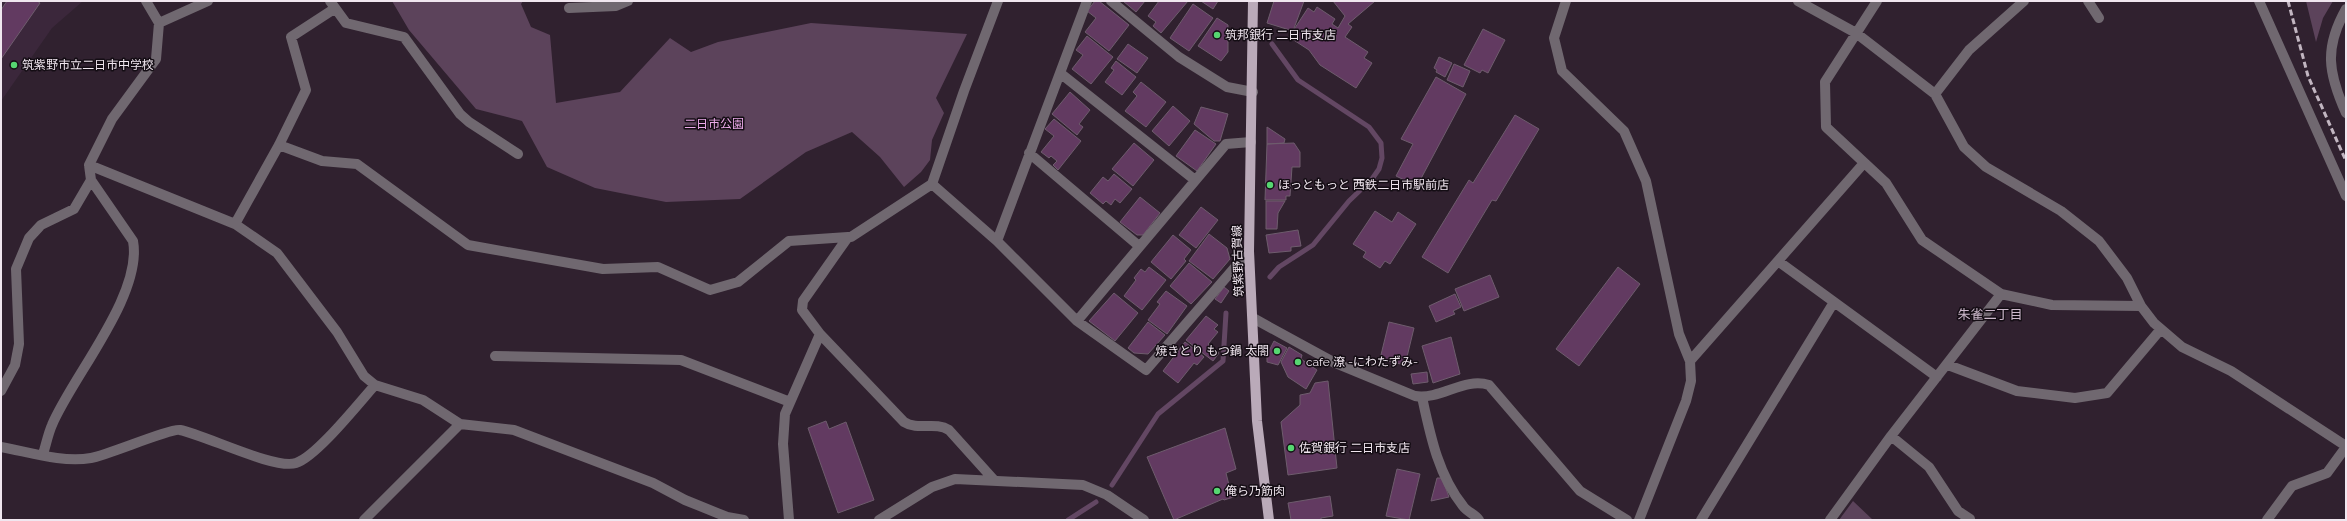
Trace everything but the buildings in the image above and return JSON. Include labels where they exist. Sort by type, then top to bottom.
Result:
[{"type":"main road","name":"筑紫野古賀線","points":[[1253,1],[1253,92],[1249,251],[1257,421],[1270,520]]},
{"type":"street","points":[[43,454],[52,425],[105,335],[125,290],[133,263],[135,251],[133,241],[91,180],[89,165],[112,120],[156,59],[159,23],[146,1]]},
{"type":"street","points":[[159,23],[208,1]]},
{"type":"street","points":[[568,8],[616,6],[628,1]]},
{"type":"street","points":[[279,145],[322,161],[357,164],[468,245],[603,269],[658,267],[710,290],[738,282],[789,241],[851,237],[932,184],[964,91],[998,1]]},
{"type":"street","points":[[997,241],[1086,1]]},
{"type":"street","points":[[1111,1],[1179,57],[1227,87],[1253,92]]},
{"type":"street","points":[[1566,1],[1554,38],[1562,71],[1624,131],[1646,181],[1679,334],[1690,361],[1691,381],[1686,401],[1639,520]]},
{"type":"street","points":[[1798,1],[1856,33],[1935,94],[1964,147],[1986,167],[2061,211],[2099,241],[2127,278],[2141,306],[2161,329],[2182,347],[2231,371],[2346,447],[2342,462],[2327,473],[2292,486],[2267,520]]},
{"type":"street","points":[[1877,1],[1826,82],[1826,127],[1886,183],[1922,240],[2001,294],[2052,305],[2141,306]]},
{"type":"street","points":[[1935,94],[1968,50],[2024,1]]},
{"type":"street","points":[[2088,1],[2099,18]]},
{"type":"street","points":[[2260,1],[2346,196]]},
{"type":"street","points":[[234,224],[279,145],[306,90],[291,37],[332,5],[346,23],[404,37],[460,114],[468,122],[518,154]]},
{"type":"street","points":[[2346,9],[2343,24],[2330,51],[2330,65],[2335,89],[2346,113]]},
{"type":"street","points":[[1060,72],[1195,180]]},
{"type":"street","points":[[1078,321],[1139,246],[1226,144],[1251,142]]},
{"type":"street","points":[[1029,153],[1139,246]]},
{"type":"street","points":[[1690,361],[1864,163]]},
{"type":"street","points":[[89,165],[234,224],[277,254],[337,332],[364,376],[375,385],[423,400],[460,424],[514,430],[653,483],[684,500],[727,516],[744,520]]},
{"type":"street","points":[[1,391],[15,365],[19,344],[16,269],[29,238],[42,225],[74,209],[91,180]]},
{"type":"street","points":[[932,184],[997,241],[1078,321],[1146,370],[1249,251]]},
{"type":"street","points":[[848,238],[803,301],[802,310],[820,334],[904,422],[912,427],[942,426],[946,428],[994,480]]},
{"type":"street","points":[[1778,261],[1937,377]]},
{"type":"street","points":[[1830,520],[1891,436],[1948,365],[2001,294]]},
{"type":"street","points":[[1701,520],[1834,302]]},
{"type":"street","points":[[1253,318],[1335,364],[1422,397],[1478,382],[1489,385],[1580,491],[1627,520]]},
{"type":"street","points":[[1948,365],[2017,391],[2075,398],[2107,392],[2161,329]]},
{"type":"street","points":[[789,520],[783,444],[785,414],[820,334]]},
{"type":"street","points":[[495,356],[681,360],[790,402]]},
{"type":"street","points":[[1,447],[65,458],[89,458],[104,456],[178,429],[277,462],[295,464],[310,455],[375,385]]},
{"type":"street","points":[[1422,397],[1431,442],[1452,489],[1463,507],[1479,520]]},
{"type":"street","points":[[364,520],[460,424]]},
{"type":"street","points":[[1891,436],[1929,467],[1958,511],[1970,519]]},
{"type":"street","points":[[879,520],[945,481],[955,479],[1083,485],[1107,495],[1144,520]]},
{"type":"shaded area","name":"筑紫野市立二日市中学校","points":[[1,1],[83,1],[52,28],[1,101]]},
{"type":"green space","name":"二日市公園","points":[[392,1],[523,1],[521,4],[531,27],[550,35],[556,103],[620,92],[670,38],[691,52],[718,42],[811,23],[967,34],[936,98],[944,113],[932,140],[930,160],[921,172],[904,187],[880,157],[852,132],[806,152],[740,199],[666,202],[595,188],[547,167],[522,121],[476,109],[409,30]]},
{"type":"green space","points":[[2306,1],[2333,1],[2323,18],[2316,42]]},
{"type":"green space","points":[[1853,501],[1873,520],[1839,520]]},
{"type":"waterway","points":[[1270,277],[1279,267],[1313,245],[1349,201],[1372,179],[1379,169],[1382,158],[1381,143],[1369,127],[1298,80],[1272,44]]},
{"type":"waterway","points":[[1112,485],[1158,414],[1223,361],[1226,313]]},
{"type":"waterway","points":[[1068,520],[1096,502]]},
{"type":"railway","points":[[2288,1],[2308,76],[2346,161]]},
{"type":"place","name":"筑邦銀行 二日市支店","points":[[1217,35]]},
{"type":"place","name":"筑紫野市立二日市中学校","points":[[14,65]]},
{"type":"place","name":"ほっともっと 西鉄二日市駅前店","points":[[1270,185]]},
{"type":"place","name":"焼きとり もつ鍋 太閤","points":[[1277,351]]},
{"type":"place","name":"cafe 潦 -にわたずみ-","points":[[1298,362]]},
{"type":"place","name":"佐賀銀行 二日市支店","points":[[1291,448]]},
{"type":"place","name":"俺ら乃筋肉","points":[[1217,491]]},
{"type":"district","name":"朱雀二丁目","points":[[1990,314]]}]
